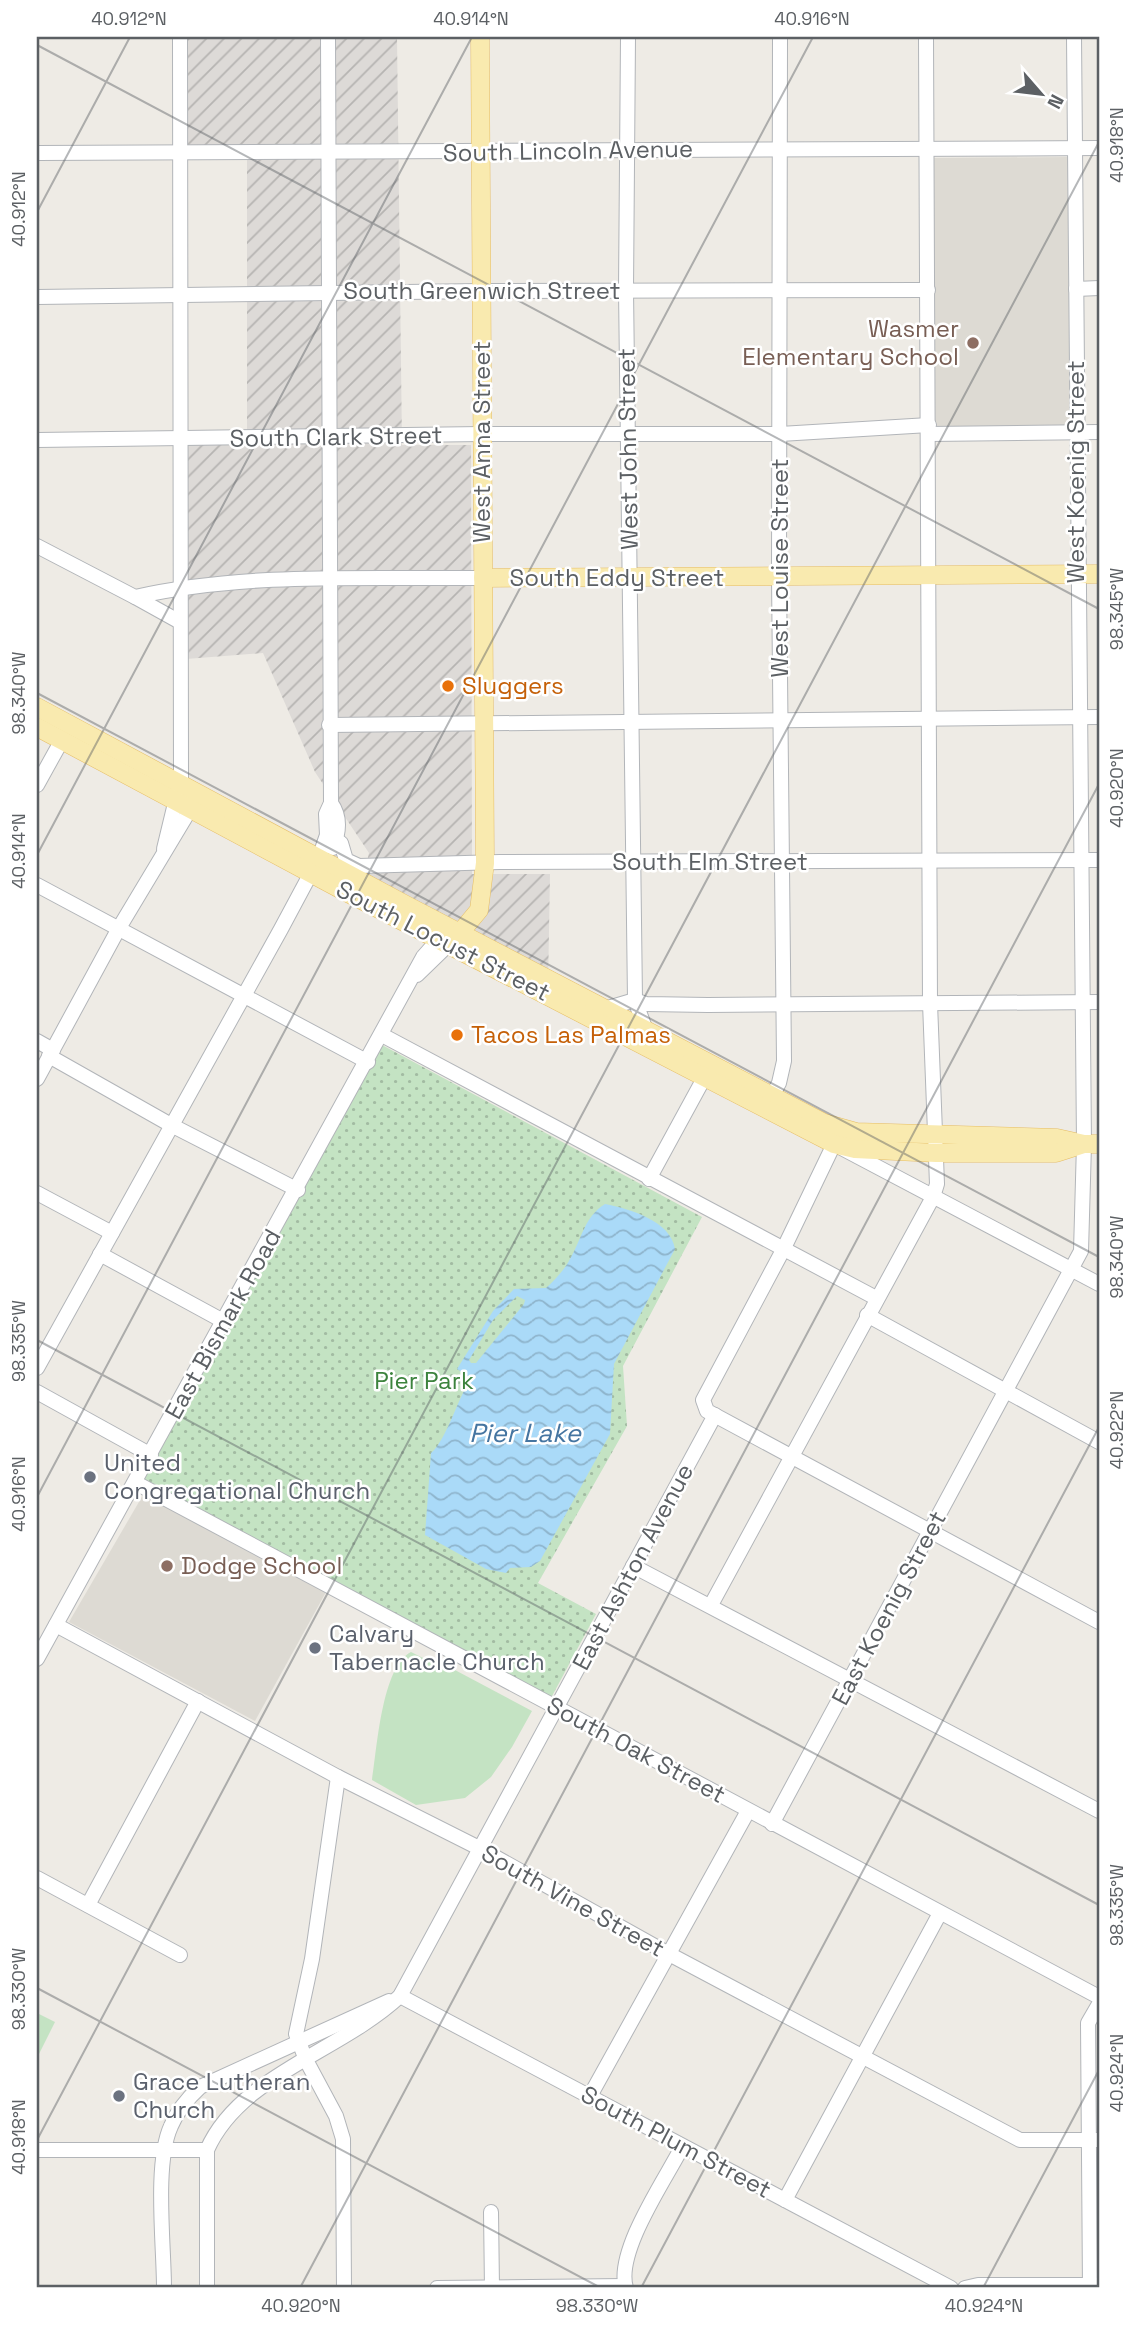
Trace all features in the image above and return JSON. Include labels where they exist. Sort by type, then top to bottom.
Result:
[{"type":"main road","name":"West Anna Street","points":[[450,936],[479,910],[485,863],[480,37]]},
{"type":"main road","name":"South Eddy Street","points":[[483,578],[1099,574]]},
{"type":"main road","name":"South Locust Street","points":[[37,707],[178,792],[708,1071],[834,1143],[855,1149],[936,1153],[1056,1153],[1092,1144]]},
{"type":"main road","name":"South Locust Street","points":[[37,727],[178,792],[191,808],[315,865]]},
{"type":"main road","name":"South Locust Street","points":[[450,936],[608,1008],[645,1028],[708,1071],[772,1096],[824,1122],[856,1132],[1057,1138],[1092,1144]]},
{"type":"street","points":[[164,850],[178,792],[180,37]]},
{"type":"street","points":[[37,1368],[41,1349],[100,1254],[246,995],[315,865],[327,835],[326,814],[331,803],[328,579],[328,37]]},
{"type":"street","name":"West John Street","points":[[628,37],[626,290],[635,1000],[645,1028]]},
{"type":"street","name":"West Louise Street","points":[[772,1096],[779,1083],[784,1061],[779,577],[780,37]]},
{"type":"street","points":[[711,1605],[933,1197],[937,1184],[930,1003],[931,718],[926,37]]},
{"type":"street","name":"West Koenig Street","points":[[1006,1392],[1082,1251],[1092,1144],[1083,1002],[1074,37]]},
{"type":"street","name":"South Lincoln Avenue","points":[[37,153],[178,162],[329,153],[1099,148]]},
{"type":"street","points":[[1076,289],[1099,288]]},
{"type":"street","name":"South Greenwich Street","points":[[37,297],[481,290],[928,290]]},
{"type":"street","name":"South Clark Street","points":[[37,440],[482,434],[780,434],[929,430],[1099,432]]},
{"type":"street","points":[[37,546],[180,622]]},
{"type":"street","name":"South Eddy Street","points":[[135,597],[180,587],[328,579],[483,578]]},
{"type":"street","points":[[329,725],[1099,717]]},
{"type":"street","points":[[37,785],[62,740]]},
{"type":"street","points":[[315,865],[329,853],[336,840],[338,813],[331,803]]},
{"type":"street","points":[[37,1079],[119,928],[191,808]]},
{"type":"street","name":"South Elm Street","points":[[336,840],[341,844],[346,860],[359,866],[1099,860]]},
{"type":"street","points":[[37,885],[368,1062]]},
{"type":"street","name":"East Bismark Road","points":[[38,1656],[298,1190],[424,957],[450,936]]},
{"type":"street","points":[[608,1008],[635,1000],[650,1004],[1099,1002]]},
{"type":"street","points":[[383,1035],[876,1298]]},
{"type":"street","points":[[37,1041],[51,1053],[172,1125],[298,1190]]},
{"type":"street","points":[[649,1179],[708,1071]]},
{"type":"street","points":[[1099,1284],[834,1143],[783,1250],[703,1400],[707,1411],[1099,1622]]},
{"type":"street","points":[[37,1193],[112,1233]]},
{"type":"street","points":[[100,1254],[225,1322]]},
{"type":"street","points":[[867,1315],[1099,1442]]},
{"type":"street","points":[[37,1392],[151,1455]]},
{"type":"street","name":"East Koenig Street","points":[[772,1824],[1006,1392]]},
{"type":"street","name":"East Ashton Avenue","points":[[207,2150],[216,2130],[230,2112],[276,2075],[374,2020],[400,1997],[715,1415]]},
{"type":"street","name":"South Oak Street","points":[[136,1483],[1099,1997]]},
{"type":"street","points":[[633,1566],[1099,1811]]},
{"type":"street","name":"South Vine Street","points":[[56,1625],[338,1777],[481,1849],[669,1954],[1020,2140],[1094,2140]]},
{"type":"street","points":[[88,1905],[198,1701]]},
{"type":"street","points":[[338,1777],[312,1959],[296,2034],[306,2060],[336,2116],[343,2139],[344,2288]]},
{"type":"street","points":[[590,2096],[748,1811]]},
{"type":"street","points":[[37,1878],[180,1955]]},
{"type":"street","points":[[785,2200],[940,1913]]},
{"type":"street","points":[[164,2288],[163,2150],[171,2125],[187,2100],[200,2087],[400,1997]]},
{"type":"street","name":"South Plum Street","points":[[400,1997],[951,2288]]},
{"type":"street","points":[[965,2288],[1093,2286],[1094,2140],[1088,2023],[1099,2004]]},
{"type":"street","points":[[437,2288],[626,2287],[623,2275],[629,2250],[682,2147]]},
{"type":"street","points":[[37,2150],[207,2150],[207,2288]]},
{"type":"street","points":[[492,2212],[492,2288]]},
{"type":"shaded area","points":[[188,37],[397,37],[402,445],[471,445],[472,874],[550,874],[548,987],[360,891],[369,853],[315,772],[263,653],[186,659],[186,445],[247,443],[247,146],[186,147]]},
{"type":"shaded area","points":[[1068,157],[1071,426],[934,428],[934,158]]},
{"type":"shaded area","points":[[143,1495],[326,1592],[255,1721],[69,1622]]},
{"type":"green space","name":"Pier Park","points":[[382,1045],[702,1217],[623,1366],[627,1426],[538,1583],[596,1614],[551,1698],[144,1479]]},
{"type":"green space","points":[[411,1652],[427,1660],[438,1661],[532,1711],[491,1777],[465,1798],[416,1805],[372,1780],[387,1690],[401,1660]]},
{"type":"green space","points":[[37,2013],[55,2022],[37,2058]]},
{"type":"water","name":"Pier Lake","points":[[605,1204],[648,1218],[666,1231],[675,1249],[614,1364],[610,1434],[540,1561],[531,1567],[510,1568],[506,1573],[486,1569],[425,1535],[431,1453],[442,1439],[471,1378],[457,1369],[493,1311],[514,1289],[546,1288],[560,1274],[592,1215]],"holes":[[[517,1296],[525,1300],[476,1363],[471,1363],[469,1360],[493,1320]]]},
{"type":"place","name":"Wasmer Elementary School","points":[[973,343]]},
{"type":"place","name":"Sluggers","points":[[448,686]]},
{"type":"place","name":"Tacos Las Palmas","points":[[457,1035]]},
{"type":"place","name":"United Congregational Church","points":[[90,1477]]},
{"type":"place","name":"Dodge School","points":[[167,1566]]},
{"type":"place","name":"Calvary Tabernacle Church","points":[[315,1648]]},
{"type":"place","name":"Grace Lutheran Church","points":[[119,2096]]}]
